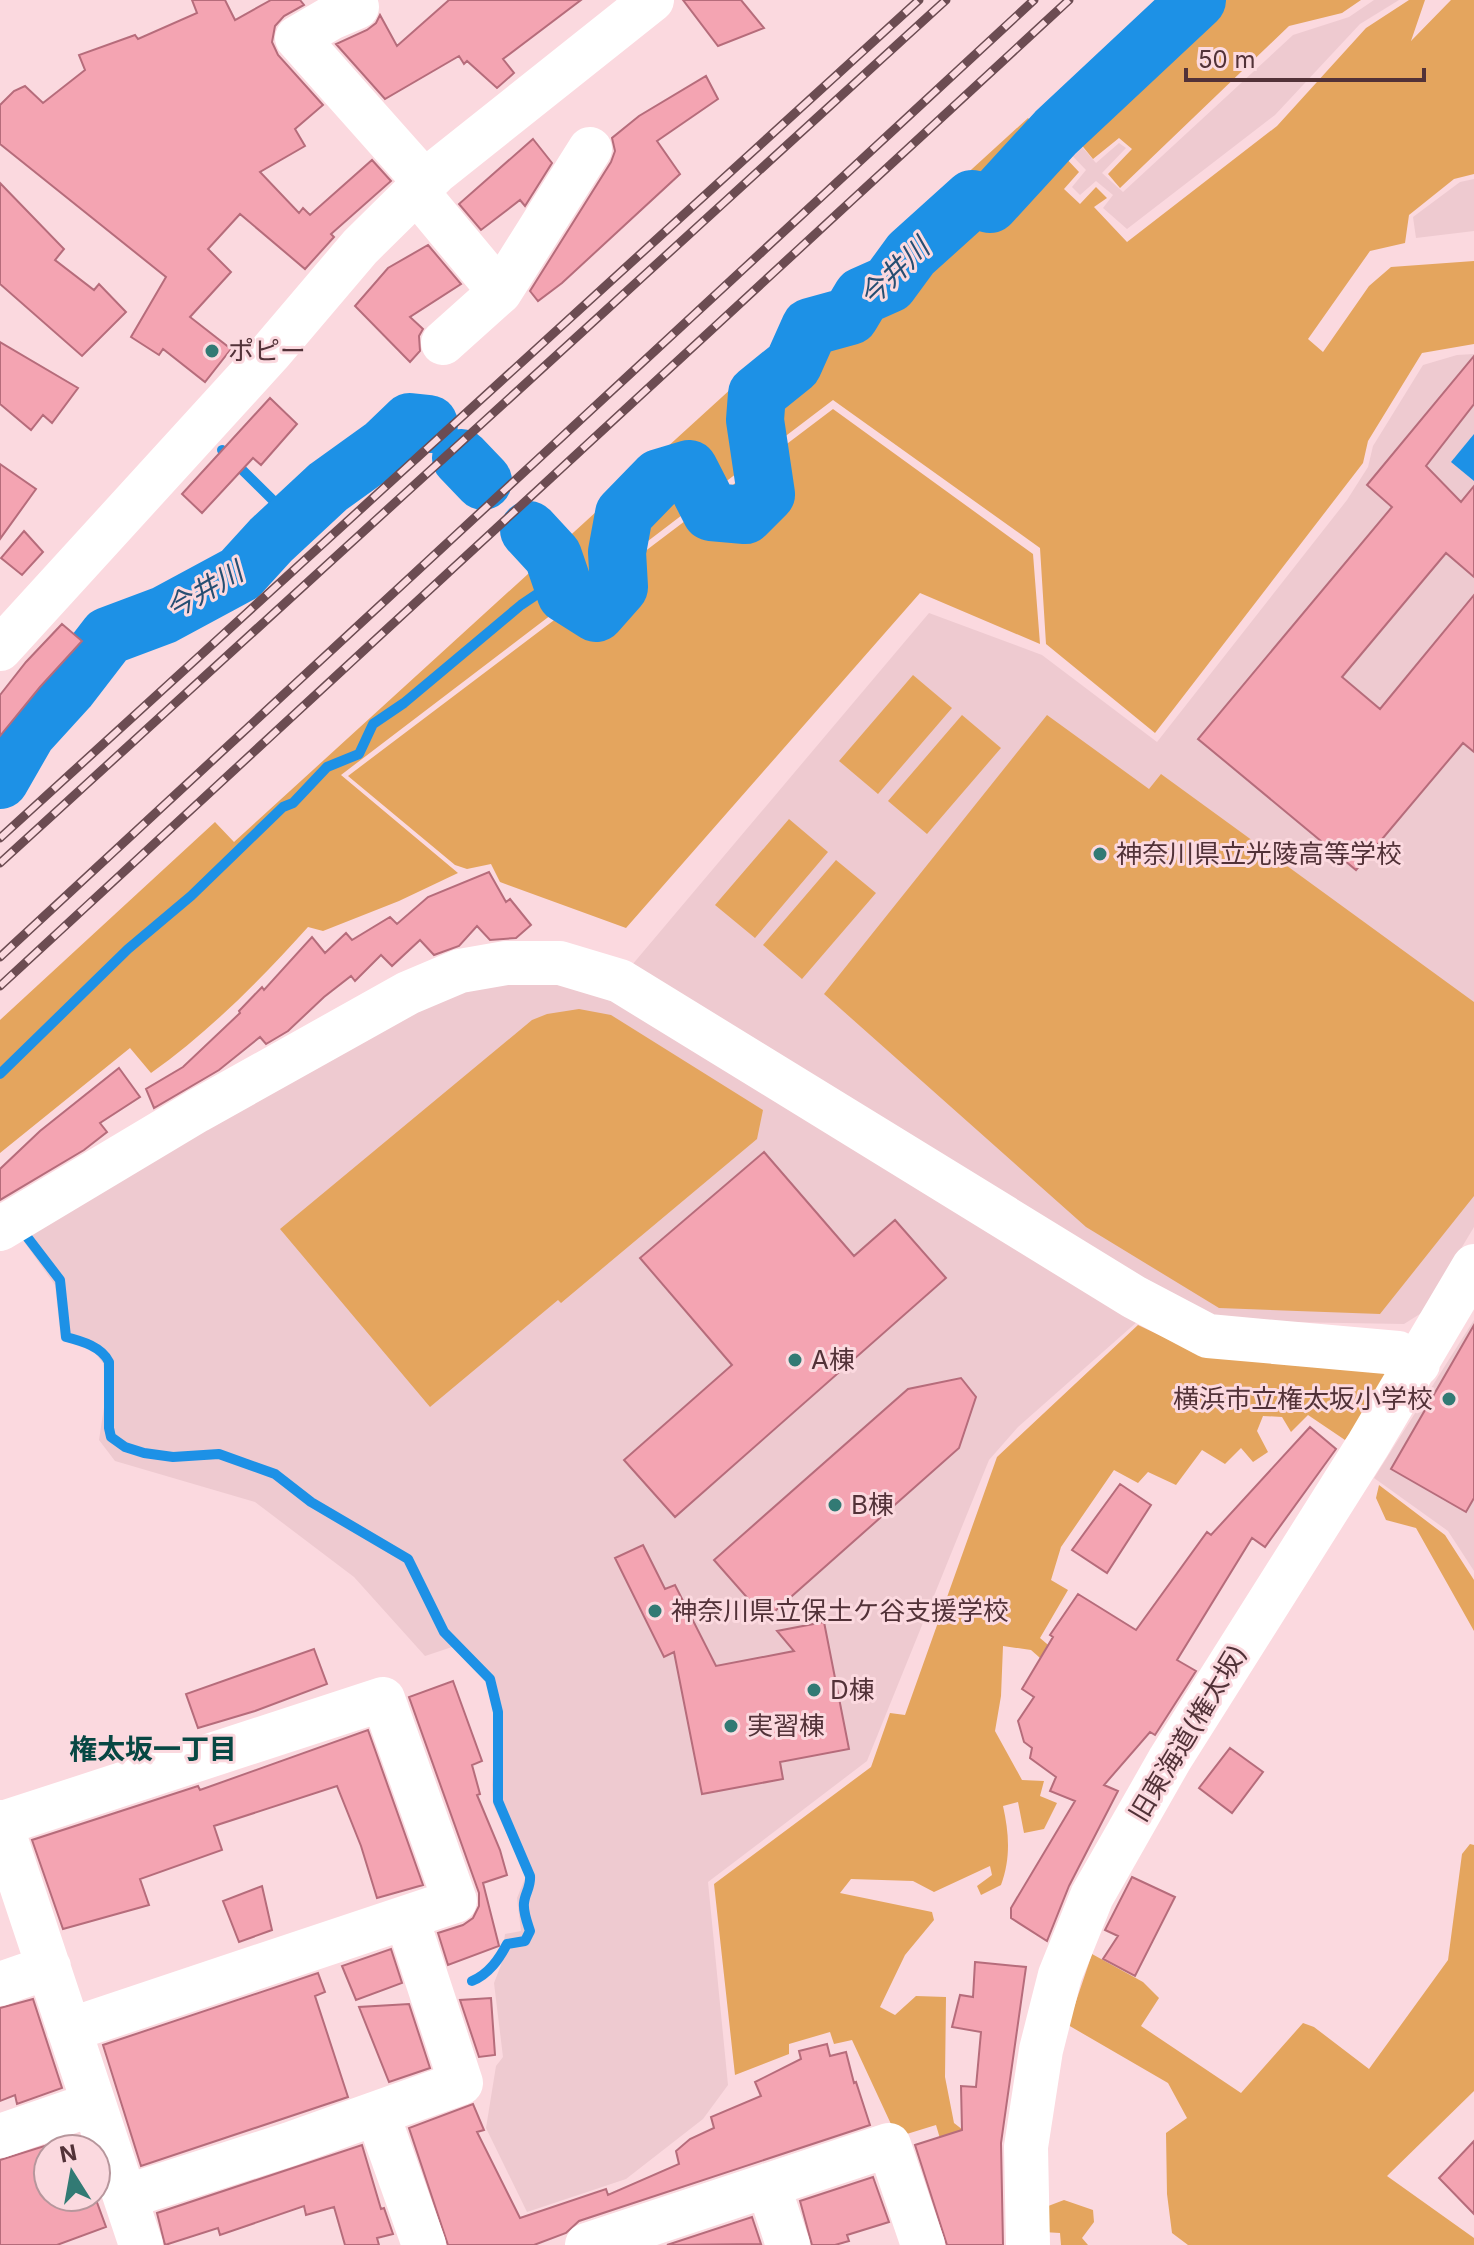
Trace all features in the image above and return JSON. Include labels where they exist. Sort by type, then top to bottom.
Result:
[{"type":"street","points":[[0,649],[270,353],[360,247],[420,187],[652,0]]},
{"type":"street","points":[[357,7],[297,38],[420,187],[500,292]]},
{"type":"street","points":[[443,343],[500,292],[590,149]]},
{"type":"street","points":[[0,1229],[197,1111],[408,993],[460,971],[506,963],[560,963],[620,981],[1134,1297],[1208,1336],[1398,1353],[1418,1364]]},
{"type":"street","name":"旧東海道(権太坂)","points":[[1028,2245],[1026,2147],[1041,2050],[1060,1975],[1092,1896],[1170,1759],[1472,1275]]},
{"type":"street","points":[[69,2030],[455,1901],[383,1699],[0,1823],[93,2104],[141,2245]]},
{"type":"street","points":[[125,2197],[461,2083],[407,1919]]},
{"type":"street","points":[[0,1984],[49,1967]]},
{"type":"street","points":[[0,2136],[93,2104]]},
{"type":"street","points":[[377,2113],[424,2245]]},
{"type":"street","points":[[616,2241],[768,2185],[889,2145],[923,2245]]},
{"type":"street","points":[[768,2185],[788,2245]]},
{"type":"shaded area","points":[[1163,0],[1361,0],[1342,13],[1289,26],[1120,188],[1108,174],[1132,149],[1119,138],[1093,159],[1048,104]]},
{"type":"shaded area","points":[[1374,0],[1399,0],[1360,24],[1275,115],[1127,229],[1103,208],[1113,195],[1096,181],[1080,195],[1072,187],[1086,170],[1035,117],[1046,105],[1096,163],[1119,143],[1126,148],[1102,173],[1123,192],[1293,35],[1349,17]]},
{"type":"shaded area","points":[[1409,0],[1425,0],[1411,41],[1451,0],[1474,0],[1474,174],[1454,179],[1409,215],[1405,243],[1370,251],[1308,339],[1323,352],[1369,286],[1391,267],[1474,261],[1474,344],[1422,353],[1368,441],[1363,463],[1155,733],[1046,644],[1040,548],[833,400],[341,775],[458,873],[399,901],[323,931],[308,927],[233,1004],[151,1073],[130,1048],[0,1153],[0,1020],[215,822],[234,842],[1028,118],[1079,172],[1064,189],[1080,204],[1096,187],[1107,198],[1094,207],[1127,242],[1277,126],[1366,28]]},
{"type":"shaded area","points":[[1474,179],[1474,231],[1416,238],[1413,217],[1460,182]]},
{"type":"shaded area","name":"神奈川県立光陵高等学校","points":[[1474,354],[1474,1227],[1423,1312],[1404,1324],[1218,1321],[1090,1250],[632,965],[929,613],[1042,655],[1157,742],[1347,500],[1368,467],[1373,446],[1423,365],[1457,355]]},
{"type":"shaded area","points":[[833,409],[1033,554],[1040,644],[920,593],[626,928],[500,882],[491,864],[467,869],[455,865],[348,776]]},
{"type":"shaded area","points":[[913,675],[952,708],[878,794],[839,761]]},
{"type":"shaded area","points":[[962,715],[1001,748],[927,834],[888,801]]},
{"type":"shaded area","points":[[1047,715],[1149,789],[1161,774],[1474,1002],[1474,1196],[1380,1314],[1219,1308],[1086,1227],[824,994]]},
{"type":"shaded area","points":[[789,819],[828,852],[755,938],[715,905]]},
{"type":"shaded area","points":[[836,860],[876,893],[802,979],[763,945]]},
{"type":"shaded area","name":"神奈川県立保土ケ谷支援学校","points":[[564,979],[617,995],[1138,1321],[1018,1427],[989,1460],[867,1761],[708,1882],[728,2085],[703,2119],[626,2179],[527,2212],[486,2128],[496,2066],[503,2057],[494,1983],[501,1965],[505,1934],[521,1931],[517,1898],[526,1876],[493,1804],[498,1712],[490,1679],[458,1645],[425,1656],[354,1577],[255,1502],[115,1461],[99,1440],[107,1388],[103,1363],[92,1349],[61,1340],[55,1285],[15,1229],[427,1003],[504,980]]},
{"type":"shaded area","points":[[579,1009],[611,1015],[763,1110],[757,1139],[561,1303],[558,1300],[430,1407],[280,1229],[532,1020],[547,1014]]},
{"type":"shaded area","name":"横浜市立権太坂小学校","points":[[1474,1320],[1474,1571],[1448,1531],[1374,1478]]},
{"type":"shaded area","points":[[1138,1325],[1195,1352],[1384,1370],[1388,1384],[1345,1440],[1308,1415],[1291,1432],[1282,1417],[1263,1416],[1257,1431],[1268,1452],[1253,1462],[1241,1448],[1225,1464],[1202,1450],[1176,1485],[1148,1472],[1138,1483],[1114,1470],[1061,1547],[1051,1580],[1068,1590],[1040,1638],[1073,1666],[1065,1680],[1031,1650],[1003,1646],[1001,1696],[995,1731],[1022,1780],[1044,1781],[1040,1796],[1057,1803],[1044,1829],[1024,1833],[1018,1802],[1003,1806],[1008,1846],[1004,1875],[1001,1885],[981,1895],[977,1886],[992,1875],[990,1866],[934,1892],[913,1881],[851,1879],[840,1893],[932,1912],[934,1920],[905,1955],[880,2007],[895,2015],[916,1996],[946,1997],[945,2077],[954,2123],[963,2130],[947,2162],[936,2125],[897,2137],[852,2040],[834,2044],[830,2032],[789,2044],[789,2054],[735,2075],[714,1884],[871,1767],[890,1713],[905,1715],[997,1457]]},
{"type":"shaded area","points":[[1379,1485],[1445,1535],[1474,1580],[1474,1631],[1416,1528],[1386,1520],[1376,1498]]},
{"type":"shaded area","points":[[1470,1844],[1474,1845],[1474,2091],[1387,2176],[1474,2238],[1474,2245],[1188,2245],[1172,2233],[1167,2194],[1166,2133],[1187,2118],[1168,2083],[1068,2025],[1092,1954],[1143,1982],[1159,1998],[1141,2026],[1241,2093],[1303,2023],[1314,2027],[1369,2069],[1448,1960],[1462,1854]]},
{"type":"shaded area","points":[[1064,2200],[1093,2210],[1094,2222],[1082,2238],[1088,2245],[1061,2245],[1060,2233],[1043,2232],[1043,2208]]},
{"type":"water","points":[[1474,434],[1474,481],[1451,462]]},
{"type":"building","points":[[192,0],[225,0],[235,20],[271,0],[300,0],[304,5],[284,16],[275,26],[272,42],[278,55],[323,105],[295,129],[305,146],[260,172],[299,213],[303,208],[310,215],[372,160],[391,181],[331,234],[334,237],[305,269],[240,214],[208,249],[231,272],[190,317],[231,349],[205,382],[163,349],[159,355],[131,337],[166,277],[0,144],[0,105],[14,91],[25,86],[43,103],[85,70],[79,55],[135,35],[138,39],[197,13]]},
{"type":"building","points":[[449,0],[581,0],[503,59],[514,73],[497,88],[467,61],[464,64],[459,56],[385,99],[336,44],[367,30],[380,15],[397,46]]},
{"type":"building","points":[[683,0],[741,0],[764,28],[718,46]]},
{"type":"building","points":[[706,76],[718,99],[657,141],[680,174],[562,283],[538,301],[530,291],[611,162],[615,151],[612,138],[639,116]]},
{"type":"building","points":[[533,139],[552,163],[525,206],[520,200],[481,230],[459,204]]},
{"type":"building","points":[[0,183],[64,249],[55,260],[94,290],[99,284],[126,312],[82,356],[0,284]]},
{"type":"building","points":[[428,245],[461,284],[410,317],[423,329],[419,336],[420,351],[410,362],[355,306],[388,268]]},
{"type":"building","points":[[0,342],[78,388],[52,423],[43,415],[31,430],[0,404]]},
{"type":"building","points":[[1474,356],[1474,404],[1426,466],[1461,502],[1474,486],[1474,577],[1446,553],[1342,677],[1380,709],[1474,595],[1474,752],[1463,743],[1356,870],[1198,739],[1392,507],[1367,485]]},
{"type":"building","points":[[270,398],[297,424],[261,465],[253,458],[202,513],[182,494]]},
{"type":"building","points":[[0,464],[36,489],[0,539]]},
{"type":"building","points":[[24,531],[43,552],[22,575],[1,558]]},
{"type":"building","points":[[62,624],[82,641],[0,736],[0,695]]},
{"type":"building","points":[[489,872],[506,902],[510,899],[531,925],[516,938],[490,940],[477,926],[459,946],[434,955],[420,940],[392,966],[381,955],[355,981],[351,976],[288,1031],[266,1044],[260,1037],[219,1070],[154,1108],[146,1089],[183,1067],[240,1013],[262,987],[264,990],[312,937],[325,953],[346,933],[352,940],[390,917],[397,924],[428,897]]},
{"type":"building","points":[[119,1068],[140,1097],[100,1123],[107,1132],[84,1150],[0,1200],[0,1169],[40,1131]]},
{"type":"building","points":[[764,1152],[854,1256],[895,1220],[946,1278],[675,1517],[624,1460],[732,1365],[640,1258]]},
{"type":"building","name":"横浜市立権太坂小学校","points":[[1474,1325],[1474,1498],[1466,1512],[1391,1469]]},
{"type":"building","name":"B棟","points":[[961,1378],[976,1397],[959,1448],[766,1619],[714,1560],[908,1389]]},
{"type":"building","points":[[1310,1427],[1336,1449],[1265,1547],[1252,1538],[1177,1660],[1196,1671],[1155,1735],[1150,1732],[1104,1785],[1118,1791],[1069,1886],[1047,1941],[1011,1918],[1011,1908],[1075,1801],[1050,1791],[1056,1777],[1030,1758],[1032,1748],[1024,1742],[1018,1721],[1034,1697],[1022,1689],[1053,1637],[1050,1635],[1078,1594],[1136,1630],[1207,1532],[1211,1535]]},
{"type":"building","points":[[1120,1484],[1151,1505],[1107,1573],[1072,1550]]},
{"type":"building","points":[[643,1545],[665,1589],[675,1585],[716,1666],[794,1651],[777,1631],[824,1622],[849,1749],[780,1762],[783,1779],[702,1794],[674,1652],[664,1657],[615,1558]]},
{"type":"building","points":[[314,1649],[327,1684],[198,1728],[186,1694]]},
{"type":"building","points":[[453,1681],[482,1761],[472,1765],[480,1794],[477,1795],[507,1875],[483,1883],[499,1946],[448,1965],[438,1933],[463,1925],[473,1918],[479,1906],[479,1893],[409,1697]]},
{"type":"building","points":[[368,1730],[423,1885],[377,1898],[361,1846],[337,1786],[214,1826],[222,1850],[140,1879],[149,1905],[63,1929],[32,1840],[198,1786],[200,1790]]},
{"type":"building","points":[[1230,1748],[1263,1772],[1232,1813],[1199,1788]]},
{"type":"building","points":[[1132,1877],[1175,1897],[1135,1976],[1103,1959],[1118,1936],[1105,1930]]},
{"type":"building","points":[[262,1886],[272,1930],[239,1942],[223,1901]]},
{"type":"building","points":[[391,1949],[402,1983],[356,2000],[342,1966]]},
{"type":"building","points":[[975,1962],[1026,1967],[1001,2143],[1003,2245],[947,2245],[915,2145],[962,2130],[961,2086],[976,2087],[981,2032],[952,2027],[960,1995],[973,1997]]},
{"type":"building","points":[[318,1973],[325,1992],[315,1996],[348,2097],[141,2166],[103,2045]]},
{"type":"building","points":[[491,1998],[495,2055],[479,2057],[460,2000]]},
{"type":"building","points":[[33,1999],[62,2088],[17,2104],[15,2095],[0,2101],[0,2008]]},
{"type":"building","points":[[409,2004],[430,2068],[389,2082],[359,2007]]},
{"type":"building","points":[[827,2044],[830,2056],[846,2052],[870,2125],[579,2221],[566,2233],[534,2245],[448,2245],[409,2128],[473,2104],[484,2130],[477,2132],[520,2218],[606,2189],[608,2195],[679,2164],[676,2151],[690,2139],[714,2128],[711,2117],[761,2096],[755,2082],[801,2059],[799,2051]]},
{"type":"building","points":[[1474,2141],[1474,2214],[1439,2178]]},
{"type":"building","points":[[362,2145],[381,2209],[384,2208],[393,2234],[377,2238],[379,2245],[345,2245],[334,2207],[306,2215],[304,2206],[220,2235],[218,2228],[165,2245],[157,2213]]},
{"type":"building","points":[[32,2150],[32,2213],[101,2213],[106,2227],[57,2245],[0,2245],[0,2160]]},
{"type":"building","points":[[873,2177],[889,2222],[847,2235],[849,2241],[835,2245],[812,2245],[800,2201]]},
{"type":"building","points":[[752,2217],[761,2244],[667,2245]]},
{"type":"waterway","name":"今井川","points":[[529,530],[553,556],[566,594],[596,613],[619,587],[617,552],[624,514],[659,478],[689,469],[711,512],[745,515],[766,494],[755,420],[757,394],[793,365],[810,327],[850,316],[862,296],[889,284],[911,254],[972,199],[990,204],[1056,132],[1197,0]]},
{"type":"waterway","name":"今井川","points":[[0,780],[27,733],[68,688],[108,636],[164,615],[240,574],[328,487],[385,446],[410,422],[429,424]]},
{"type":"waterway","points":[[222,450],[293,520]]},
{"type":"waterway","name":"今井川","points":[[461,458],[483,481]]},
{"type":"waterway","points":[[0,1074],[128,949],[191,896],[283,807],[293,803],[327,767],[359,754],[373,724],[404,703],[521,605],[561,578]]},
{"type":"waterway","points":[[21,1229],[60,1280],[66,1337],[97,1349],[109,1362],[111,1437],[125,1447],[144,1453],[173,1457],[219,1454],[275,1474],[311,1502],[408,1559],[444,1632],[490,1679],[498,1712],[498,1801],[530,1876],[524,1906],[530,1931],[525,1941],[507,1944],[493,1966],[472,1981]]},
{"type":"railway","points":[[0,838],[919,0]]},
{"type":"railway","points":[[0,863],[946,0]]},
{"type":"railway","points":[[0,957],[1034,0]]},
{"type":"railway","points":[[0,986],[1069,0]]},
{"type":"place","name":"ポピー","points":[[212,351]]},
{"type":"place","name":"神奈川県立光陵高等学校","points":[[1100,854]]},
{"type":"place","name":"A棟","points":[[795,1360]]},
{"type":"place","name":"横浜市立権太坂小学校","points":[[1449,1399]]},
{"type":"place","name":"B棟","points":[[835,1505]]},
{"type":"place","name":"神奈川県立保土ケ谷支援学校","points":[[655,1611]]},
{"type":"place","name":"D棟","points":[[814,1690]]},
{"type":"place","name":"実習棟","points":[[731,1726]]},
{"type":"district","name":"権太坂一丁目","points":[[153,1749]]}]
